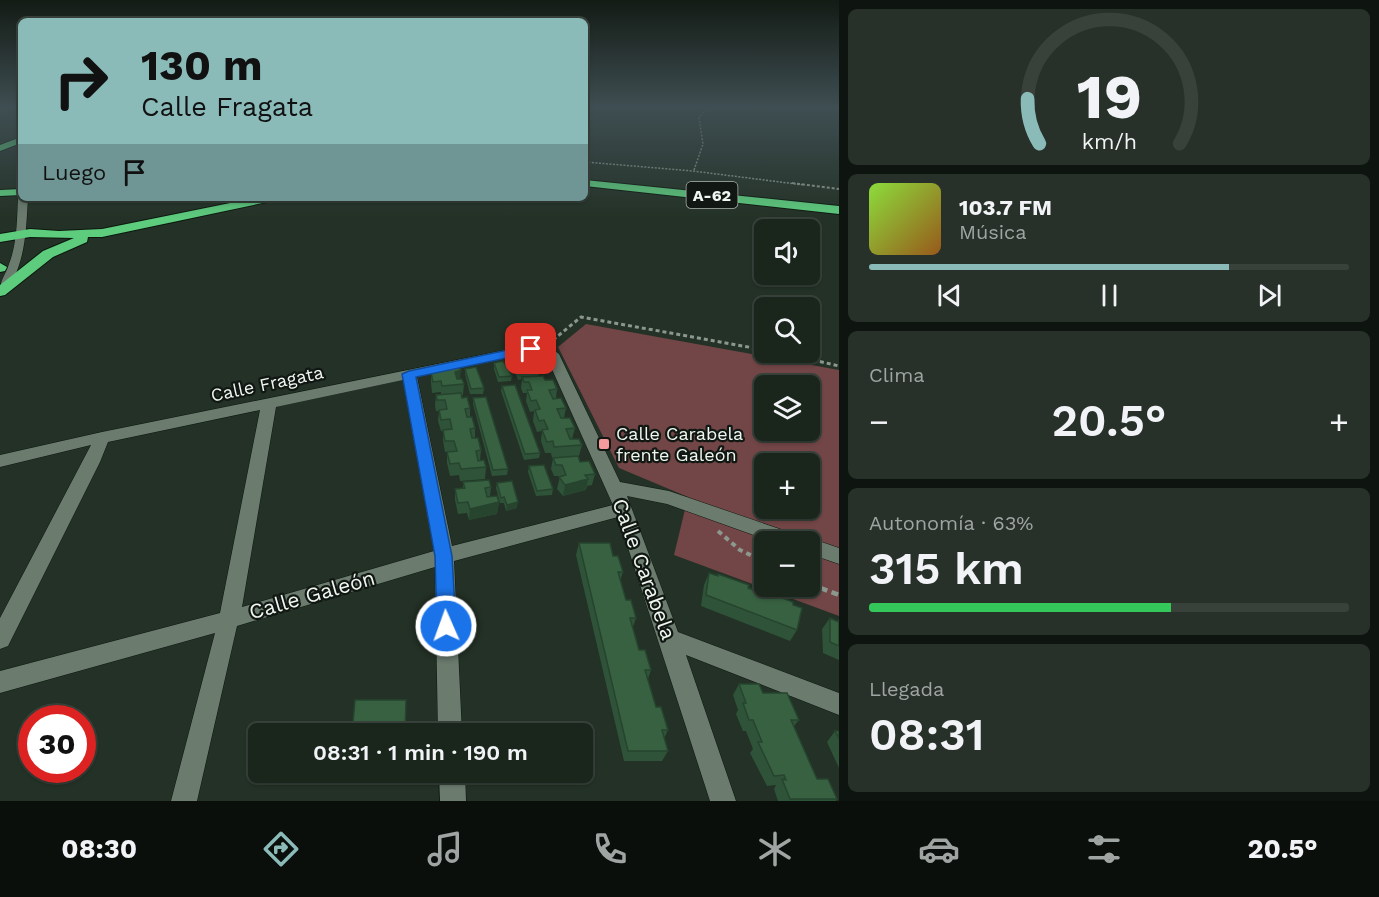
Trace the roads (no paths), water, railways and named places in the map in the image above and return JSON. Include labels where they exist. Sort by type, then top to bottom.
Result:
[{"type":"highway","points":[[0,149],[18,149]]},
{"type":"highway","points":[[588,173],[619,174]]},
{"type":"highway","name":"A-62","points":[[588,173],[687,181]]},
{"type":"highway","points":[[0,183],[18,182]]},
{"type":"highway","name":"A-62","points":[[708,183],[839,199]]},
{"type":"highway","name":"A-62","points":[[588,185],[729,197],[839,210]]},
{"type":"highway","points":[[0,193],[18,192]]},
{"type":"highway","points":[[0,292],[48,254],[75,241],[102,233],[257,201]]},
{"type":"highway","points":[[0,238],[21,234],[102,233]]},
{"type":"street","points":[[0,292],[15,265],[21,234],[23,202]]},
{"type":"street","name":"Calle Fragata","points":[[0,461],[102,437],[531,349],[543,349]]},
{"type":"street","name":"Calle Carabela","points":[[543,349],[552,354],[624,509],[670,639],[723,801]]},
{"type":"street","points":[[409,374],[444,556],[450,723]]},
{"type":"street","points":[[184,801],[229,619],[269,403]]},
{"type":"street","points":[[0,639],[92,462],[102,437]]},
{"type":"street","points":[[614,487],[669,498],[764,531]]},
{"type":"street","name":"Calle Galeón","points":[[0,682],[229,619],[444,556],[624,509]]},
{"type":"street","points":[[820,549],[839,556]]},
{"type":"street","points":[[670,639],[839,704]]},
{"type":"street","points":[[452,783],[453,801]]},
{"type":"place","name":"Calle Carabela frente Galeón","points":[[604,444]]}]
